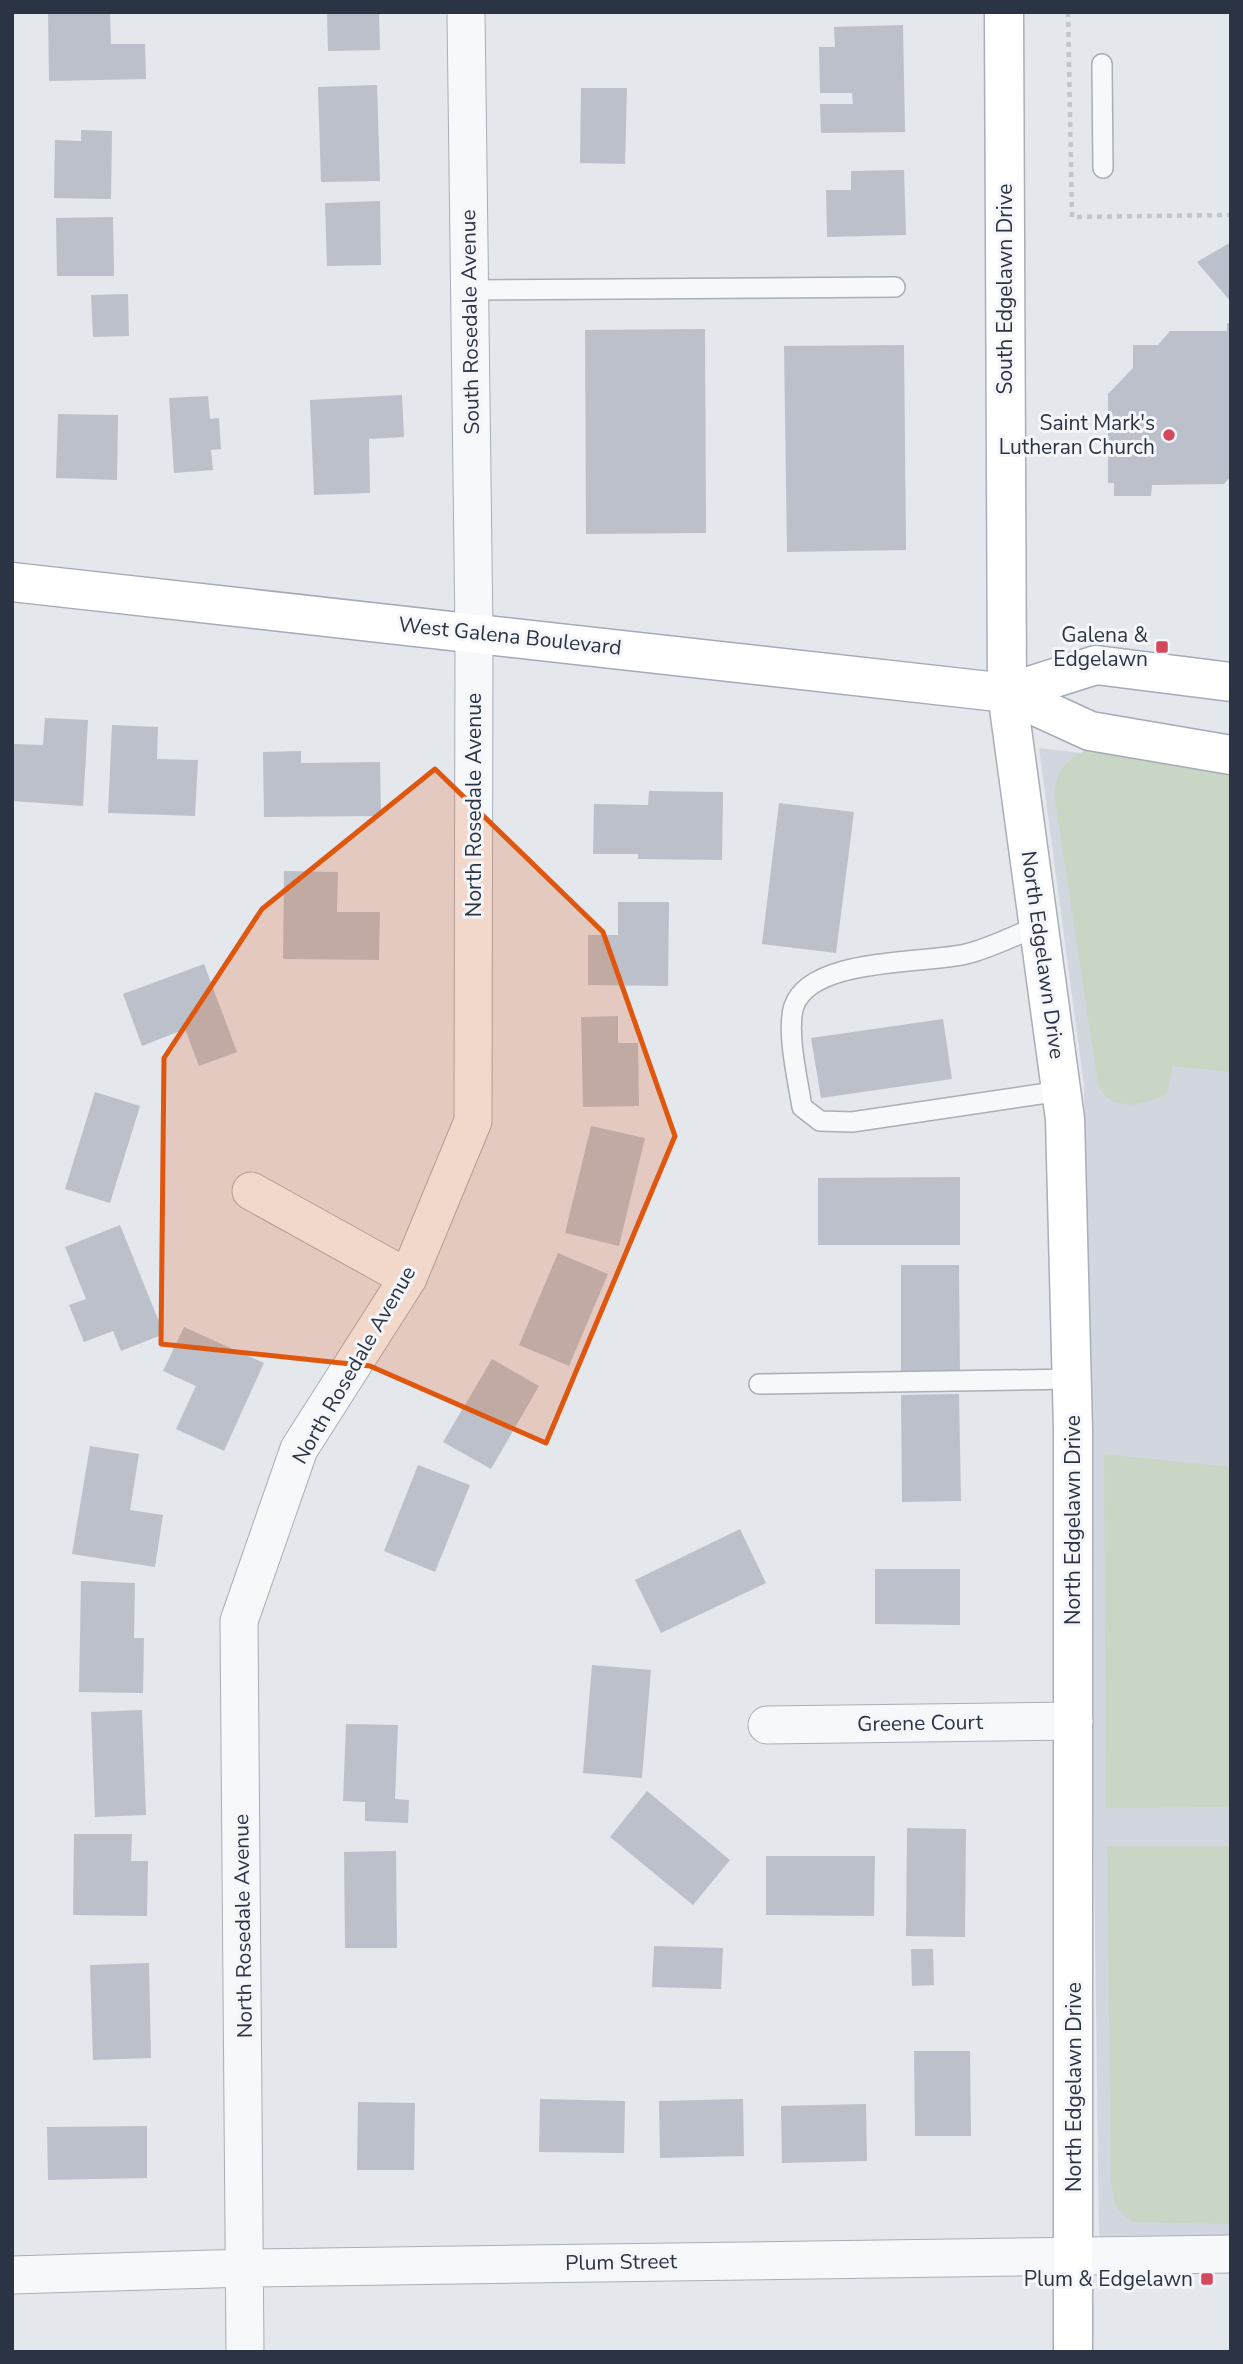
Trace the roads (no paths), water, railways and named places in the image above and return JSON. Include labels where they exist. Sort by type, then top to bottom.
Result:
[{"type":"street","name":"South Rosedale Avenue","points":[[466,12],[474,632]]},
{"type":"street","name":"South Edgelawn Drive","points":[[1004,12],[1007,693]]},
{"type":"street","name":"West Galena Boulevard","points":[[12,582],[1007,693],[1090,731],[1231,755]]},
{"type":"street","name":"North Rosedale Avenue","points":[[245,2352],[247,2268],[239,1621],[299,1449],[408,1278],[473,1121],[474,632]]},
{"type":"street","name":"West Galena Boulevard","points":[[1007,693],[1096,665],[1231,682]]},
{"type":"street","name":"North Edgelawn Drive","points":[[1007,693],[1065,1119],[1073,1379],[1073,2352]]},
{"type":"street","points":[[251,1191],[408,1278]]},
{"type":"street","name":"Greene Court","points":[[767,1725],[1074,1721]]},
{"type":"street","name":"Plum Street","points":[[12,2274],[247,2268],[1231,2254]]},
{"type":"lane","points":[[1102,64],[1103,168]]},
{"type":"lane","points":[[469,290],[895,287]]},
{"type":"lane","points":[[1040,925],[966,954],[860,966],[814,981],[794,1006],[793,1054],[802,1107],[820,1121],[852,1122],[1061,1091]]},
{"type":"lane","points":[[759,1384],[1073,1379]]},
{"type":"place","name":"Saint Mark's Lutheran Church","points":[[1169,435]]},
{"type":"place","name":"Galena & Edgelawn","points":[[1162,647]]},
{"type":"place","name":"Plum & Edgelawn","points":[[1207,2279]]}]
